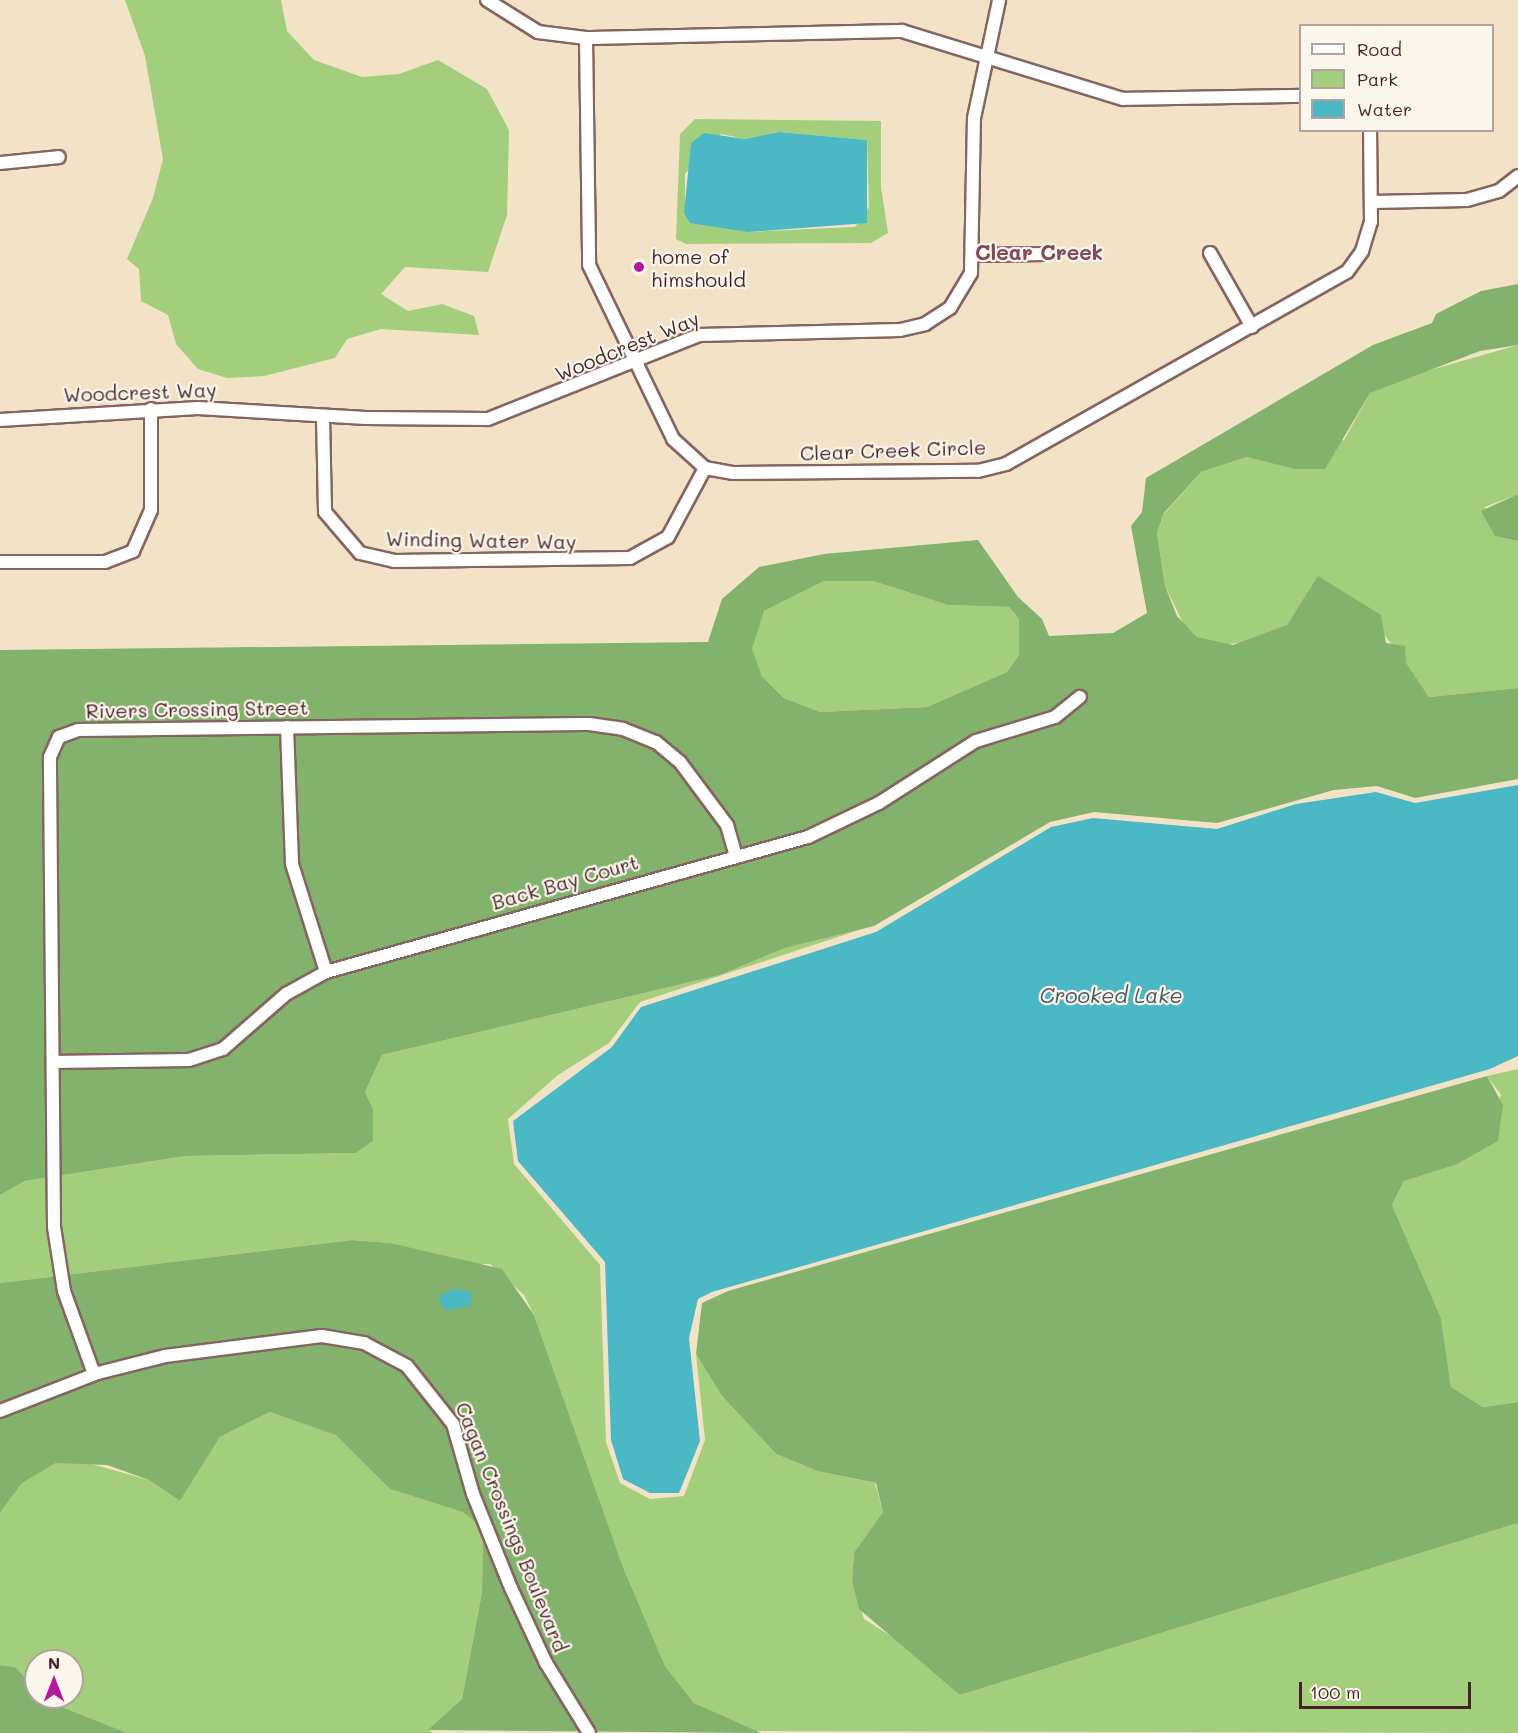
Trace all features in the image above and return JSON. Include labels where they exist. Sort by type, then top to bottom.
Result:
[{"type":"street","points":[[487,0],[538,32],[586,38],[902,31],[1123,99],[1299,96]]},
{"type":"street","name":"Woodcrest Way","points":[[0,420],[151,409],[323,416],[502,417],[636,361],[714,332],[915,328],[939,317],[960,296],[974,255],[974,118],[999,0]]},
{"type":"street","points":[[586,38],[587,252],[673,438],[705,468]]},
{"type":"street","name":"Clear Creek Circle","points":[[705,468],[734,473],[991,469],[1252,327],[1347,272],[1368,238],[1372,202],[1370,132]]},
{"type":"street","points":[[0,163],[60,157]]},
{"type":"street","points":[[1372,202],[1467,200],[1499,191],[1518,176]]},
{"type":"street","points":[[1210,253],[1252,327]]},
{"type":"street","points":[[974,255],[1045,254]]},
{"type":"street","points":[[0,562],[105,562],[133,551],[151,510],[151,409]]},
{"type":"street","name":"Winding Water Way","points":[[323,416],[322,500],[330,523],[360,552],[394,561],[630,558],[668,537],[705,468]]},
{"type":"street","name":"Back Bay Court","points":[[53,1062],[189,1060],[223,1049],[286,994],[326,972],[736,857],[844,822],[947,756],[1008,728],[1055,717],[1080,697]]},
{"type":"street","name":"Rivers Crossing Street","points":[[94,1374],[64,1292],[54,1227],[50,757],[59,737],[78,730],[287,727],[589,724],[623,729],[656,742],[680,762],[727,825],[736,857]]},
{"type":"street","points":[[287,727],[292,864],[326,972]]},
{"type":"street","name":"Cagan Crossings Boulevard","points":[[0,1411],[94,1374],[165,1356],[322,1336],[364,1343],[407,1366],[453,1424],[473,1494],[511,1588],[546,1663],[589,1733]]},
{"type":"green space","points":[[125,0],[281,0],[287,31],[314,60],[362,77],[399,74],[438,60],[487,89],[509,130],[507,215],[488,272],[405,267],[381,294],[408,311],[442,304],[474,316],[479,335],[381,329],[347,339],[335,358],[264,376],[227,378],[198,369],[176,344],[168,315],[141,301],[139,269],[127,259],[153,198],[163,159],[145,56]]},
{"type":"green space","points":[[695,119],[881,121],[881,187],[888,233],[871,243],[686,244],[676,239],[680,134]],"holes":[[[779,132],[867,140],[869,207],[855,227],[748,232],[685,213],[685,174],[721,134],[745,139]]]},
{"type":"green space","points":[[1518,284],[1518,345],[1480,351],[1370,393],[1325,469],[1295,469],[1247,457],[1201,472],[1164,513],[1157,533],[1165,586],[1177,616],[1197,637],[1233,645],[1287,625],[1318,576],[1381,615],[1386,643],[1405,646],[1406,663],[1429,697],[1518,688],[1518,779],[1415,798],[1377,786],[1334,790],[1217,823],[1094,812],[1050,822],[874,926],[785,948],[720,975],[382,1055],[365,1092],[373,1109],[373,1141],[356,1153],[186,1156],[25,1181],[0,1195],[0,650],[708,642],[722,599],[759,567],[824,554],[978,540],[1018,597],[1042,619],[1049,636],[1113,633],[1147,613],[1131,526],[1142,512],[1146,478],[1373,345],[1432,323],[1436,314],[1481,291]],"holes":[[[824,581],[873,581],[948,605],[1009,607],[1019,619],[1019,655],[1007,672],[927,707],[820,712],[784,698],[762,676],[752,649],[764,611]]]},
{"type":"green space","points":[[1518,345],[1518,494],[1485,507],[1495,536],[1518,541],[1518,688],[1429,697],[1384,634],[1301,605],[1287,625],[1248,642],[1221,645],[1197,637],[1184,625],[1165,586],[1157,533],[1164,514],[1201,472],[1247,457],[1271,462],[1344,440],[1370,393],[1392,381]]},
{"type":"green space","points":[[1518,494],[1518,541],[1495,536],[1481,511]]},
{"type":"green space","points":[[824,581],[873,581],[948,605],[1009,607],[1019,619],[1019,655],[1007,672],[927,707],[820,712],[784,698],[762,676],[752,650],[754,628],[764,611]]},
{"type":"green space","points":[[865,928],[640,1002],[609,1043],[558,1075],[508,1119],[514,1164],[600,1265],[606,1442],[620,1483],[650,1499],[684,1496],[705,1440],[696,1354],[722,1396],[776,1454],[817,1471],[875,1483],[883,1512],[854,1554],[852,1580],[864,1619],[913,1650],[960,1695],[1518,1523],[1518,1733],[753,1731],[694,1703],[665,1666],[623,1567],[534,1315],[524,1295],[490,1264],[464,1264],[390,1243],[352,1240],[0,1283],[0,1195],[25,1181],[186,1156],[356,1153],[373,1141],[373,1109],[365,1092],[382,1055],[720,975],[785,948]]},
{"type":"green space","points":[[1518,1069],[1518,1402],[1483,1407],[1451,1387],[1441,1318],[1392,1205],[1404,1181],[1474,1154],[1501,1095],[1487,1076]]},
{"type":"green space","points":[[1487,1076],[1503,1105],[1498,1141],[1457,1164],[1404,1181],[1392,1205],[1441,1318],[1451,1387],[1483,1407],[1518,1402],[1518,1523],[960,1695],[859,1609],[852,1580],[854,1553],[883,1512],[876,1483],[817,1471],[776,1454],[722,1396],[696,1354],[702,1303],[728,1291]]},
{"type":"green space","points":[[352,1240],[390,1243],[502,1269],[534,1315],[623,1567],[665,1666],[694,1703],[761,1733],[428,1730],[462,1699],[482,1592],[483,1528],[463,1512],[390,1489],[336,1435],[270,1412],[220,1437],[180,1501],[149,1480],[107,1465],[56,1463],[22,1483],[0,1513],[0,1283]]},
{"type":"green space","points":[[270,1412],[336,1434],[390,1489],[464,1512],[483,1528],[482,1592],[462,1699],[429,1730],[433,1733],[127,1733],[60,1709],[84,1709],[84,1649],[24,1649],[24,1676],[15,1667],[0,1665],[0,1513],[22,1483],[56,1463],[88,1463],[149,1480],[180,1501],[220,1437]]},
{"type":"green space","points":[[0,1665],[15,1667],[24,1676],[24,1709],[66,1709],[127,1733],[0,1733]]},
{"type":"water","points":[[779,132],[867,140],[867,223],[748,232],[690,223],[684,213],[691,143],[704,133],[745,139]]},
{"type":"water","name":"Crooked Lake","points":[[1518,785],[1518,1056],[1490,1069],[712,1292],[698,1299],[689,1338],[700,1441],[679,1493],[650,1493],[623,1479],[611,1440],[605,1262],[518,1161],[513,1121],[612,1047],[641,1007],[876,932],[1051,827],[1093,818],[1217,829],[1296,804],[1376,792],[1415,803]]},
{"type":"water","points":[[454,1289],[471,1292],[471,1306],[444,1310],[439,1296]]},
{"type":"place","name":"home of himshould","points":[[639,267]]},
{"type":"district","name":"Clear Creek","points":[[1039,252]]}]
